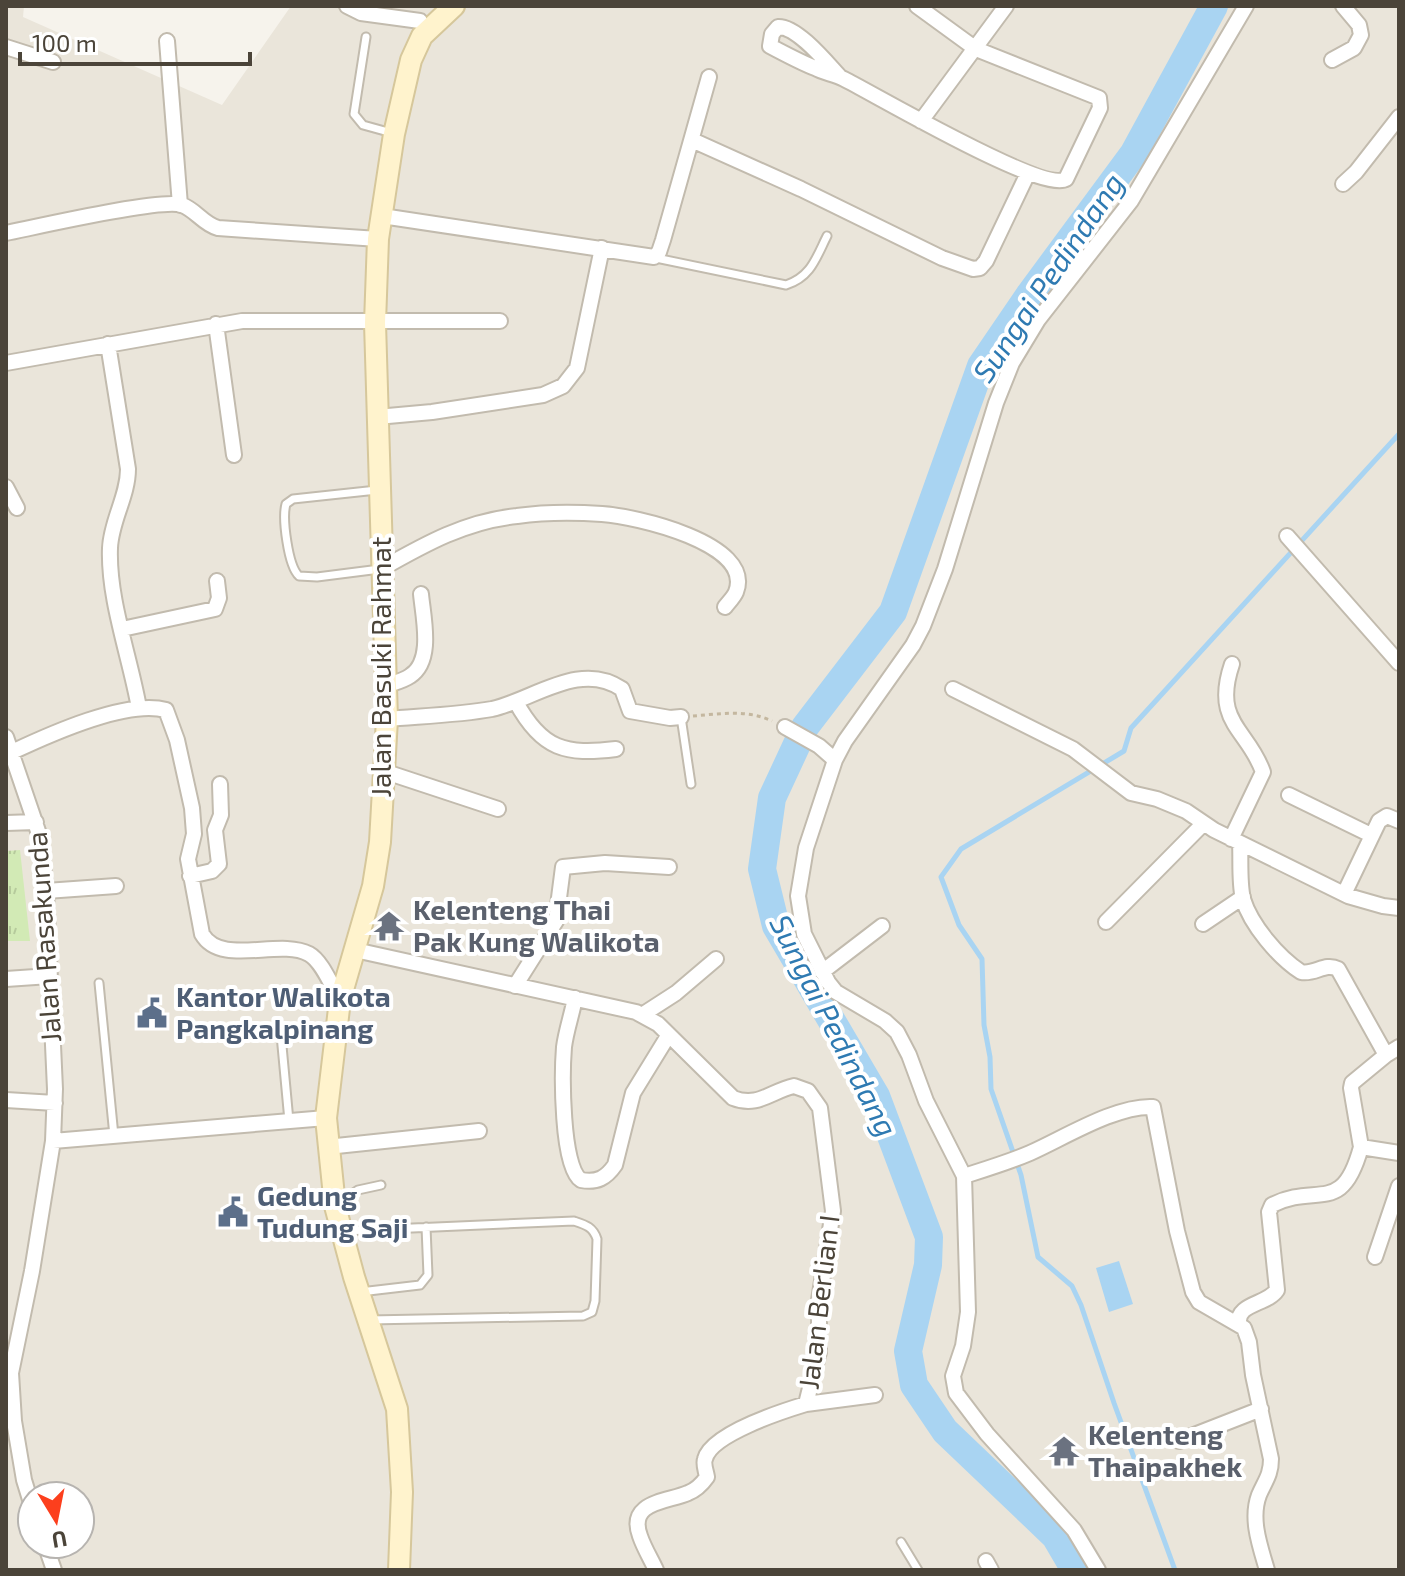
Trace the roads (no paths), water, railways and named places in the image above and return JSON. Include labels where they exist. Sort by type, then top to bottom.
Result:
[{"type":"street","points":[[347,6],[361,13],[421,21]]},
{"type":"street","name":"Jalan Basuki Rahmat","points":[[399,1570],[402,1492],[397,1409],[335,1206],[326,1118],[340,1000],[373,886],[386,772],[375,323],[378,239],[394,134],[421,21],[454,6]]},
{"type":"street","points":[[840,77],[788,28],[778,27],[772,34],[770,46],[840,77],[921,121],[1028,173],[1058,182],[1066,179],[1100,108],[1100,100],[976,49],[917,6]]},
{"type":"street","points":[[921,121],[1006,6]]},
{"type":"street","points":[[1098,1570],[1074,1530],[978,1423],[956,1393],[953,1376],[963,1346],[968,1312],[964,1176],[926,1101],[897,1032],[885,1021],[836,992],[822,972],[804,934],[798,896],[806,848],[835,760],[923,626],[945,569],[996,403],[1019,352],[1038,320],[1131,201],[1246,6]]},
{"type":"street","points":[[1332,60],[1354,48],[1361,35],[1359,25],[1343,6]]},
{"type":"street","points":[[167,41],[180,205]]},
{"type":"street","points":[[6,47],[53,62]]},
{"type":"street","points":[[382,216],[654,257],[663,240],[709,77]]},
{"type":"street","points":[[1343,184],[1399,117]]},
{"type":"street","points":[[692,140],[969,269],[980,268],[986,261],[1028,173]]},
{"type":"street","points":[[6,233],[147,207],[180,205],[186,206],[203,222],[218,228],[378,239]]},
{"type":"street","points":[[377,417],[543,395],[563,386],[577,368],[602,248]]},
{"type":"street","points":[[6,363],[216,324],[273,320],[375,323],[500,321]]},
{"type":"street","points":[[216,324],[234,455]]},
{"type":"street","points":[[108,344],[128,469],[110,544],[111,571],[139,708]]},
{"type":"street","points":[[6,487],[17,508]]},
{"type":"street","points":[[381,569],[451,532],[483,521],[547,513],[603,514],[669,529],[724,554],[737,580],[736,592],[725,607]]},
{"type":"street","points":[[1287,536],[1399,663]]},
{"type":"street","points":[[122,629],[215,609],[219,598],[217,581]]},
{"type":"street","points":[[385,686],[409,677],[418,666],[425,646],[421,594]]},
{"type":"street","points":[[1232,664],[1228,683],[1228,715],[1263,772],[1235,841],[1243,897],[1252,919],[1296,969],[1306,973],[1329,966],[1338,969],[1392,1051],[1352,1083],[1361,1147],[1343,1186],[1336,1192],[1287,1200],[1270,1208],[1277,1290],[1269,1298],[1242,1310],[1238,1316],[1239,1324]]},
{"type":"street","points":[[387,719],[470,712],[516,702],[559,683],[598,680],[622,689],[630,711],[681,717]]},
{"type":"street","points":[[953,689],[1063,744],[1131,793],[1186,811],[1235,841],[1344,894],[1399,908]]},
{"type":"street","points":[[516,702],[535,731],[559,746],[577,752],[616,749]]},
{"type":"street","points":[[11,761],[75,725],[139,708],[164,708],[170,716],[192,808],[194,828],[189,853],[190,876],[202,934],[209,944],[238,950],[278,949],[310,954],[340,1000]]},
{"type":"street","points":[[785,727],[819,746],[835,760]]},
{"type":"street","name":"Jalan Rasakunda","points":[[6,737],[11,761],[36,822],[46,891],[55,1103],[53,1141],[32,1271],[9,1372],[24,1480]]},
{"type":"street","points":[[386,772],[498,809]]},
{"type":"street","points":[[190,876],[212,871],[219,864],[215,830],[221,815],[220,784]]},
{"type":"street","points":[[1289,795],[1371,835]]},
{"type":"street","points":[[1344,894],[1371,835],[1384,816],[1399,821]]},
{"type":"street","points":[[6,823],[36,822]]},
{"type":"street","points":[[1106,922],[1203,824]]},
{"type":"street","points":[[515,986],[556,921],[563,867],[605,863],[669,867]]},
{"type":"street","points":[[46,891],[116,886]]},
{"type":"street","points":[[1203,924],[1243,897]]},
{"type":"street","points":[[822,972],[882,926]]},
{"type":"street","name":"Jalan Berlian I","points":[[355,950],[642,1015],[658,1024],[733,1098],[759,1102],[794,1086],[808,1091],[820,1108],[833,1216],[819,1300],[819,1352],[806,1404],[773,1414],[720,1440],[705,1456],[707,1477],[700,1486],[687,1494],[645,1508],[638,1520],[639,1535],[656,1570]]},
{"type":"street","points":[[642,1015],[668,999],[716,959]]},
{"type":"street","points":[[6,979],[50,976]]},
{"type":"street","points":[[575,998],[564,1044],[563,1076],[568,1154],[571,1169],[581,1180],[601,1180],[615,1165],[624,1136],[629,1102],[668,1036]]},
{"type":"street","points":[[6,1100],[55,1103]]},
{"type":"street","points":[[964,1176],[1029,1153],[1105,1118],[1142,1107],[1153,1107],[1177,1231],[1193,1292],[1199,1302],[1239,1324],[1247,1333],[1271,1467],[1259,1495],[1255,1522],[1267,1570]]},
{"type":"street","points":[[53,1141],[326,1118]]},
{"type":"street","points":[[327,1147],[479,1131]]},
{"type":"street","points":[[1361,1147],[1399,1153]]},
{"type":"street","points":[[1375,1257],[1399,1186]]},
{"type":"street","points":[[806,1404],[875,1395]]},
{"type":"street","points":[[1179,1441],[1261,1409]]},
{"type":"lane","points":[[366,37],[354,114],[363,125],[394,134]]},
{"type":"lane","points":[[654,257],[786,285],[811,271],[827,236]]},
{"type":"lane","points":[[379,490],[293,499],[286,504],[284,514],[292,568],[299,576],[317,577],[381,569]]},
{"type":"lane","points":[[681,717],[691,784]]},
{"type":"lane","points":[[99,983],[114,1136]]},
{"type":"lane","points":[[281,1035],[289,1121]]},
{"type":"lane","points":[[335,1206],[358,1190],[381,1185]]},
{"type":"lane","points":[[342,1231],[574,1221],[595,1231],[595,1301],[592,1312],[583,1316],[368,1320]]},
{"type":"lane","points":[[359,1292],[420,1285],[425,1281],[428,1275],[426,1227]]},
{"type":"lane","points":[[901,1542],[918,1570]]},
{"type":"water","points":[[1119,1261],[1133,1304],[1109,1312],[1096,1268]]},
{"type":"waterway","name":"Sungai Pedindang","points":[[1075,1570],[1055,1536],[945,1431],[914,1385],[908,1351],[928,1265],[929,1237],[876,1096],[776,926],[762,869],[772,798],[805,727],[893,612],[981,366],[1134,153],[1214,6]]},
{"type":"waterway","points":[[1175,1570],[1081,1305],[1072,1286],[1038,1257],[1021,1175],[991,1089],[990,1057],[984,1025],[982,959],[959,925],[941,877],[961,849],[1124,751],[1131,728],[1399,434]]},
{"type":"place","name":"Kelenteng Thai Pak Kung Walikota","points":[[389,926]]},
{"type":"place","name":"Kantor Walikota Pangkalpinang","points":[[152,1013]]},
{"type":"place","name":"Gedung Tudung Saji","points":[[233,1212]]},
{"type":"place","name":"Kelenteng Thaipakhek","points":[[1064,1451]]}]
